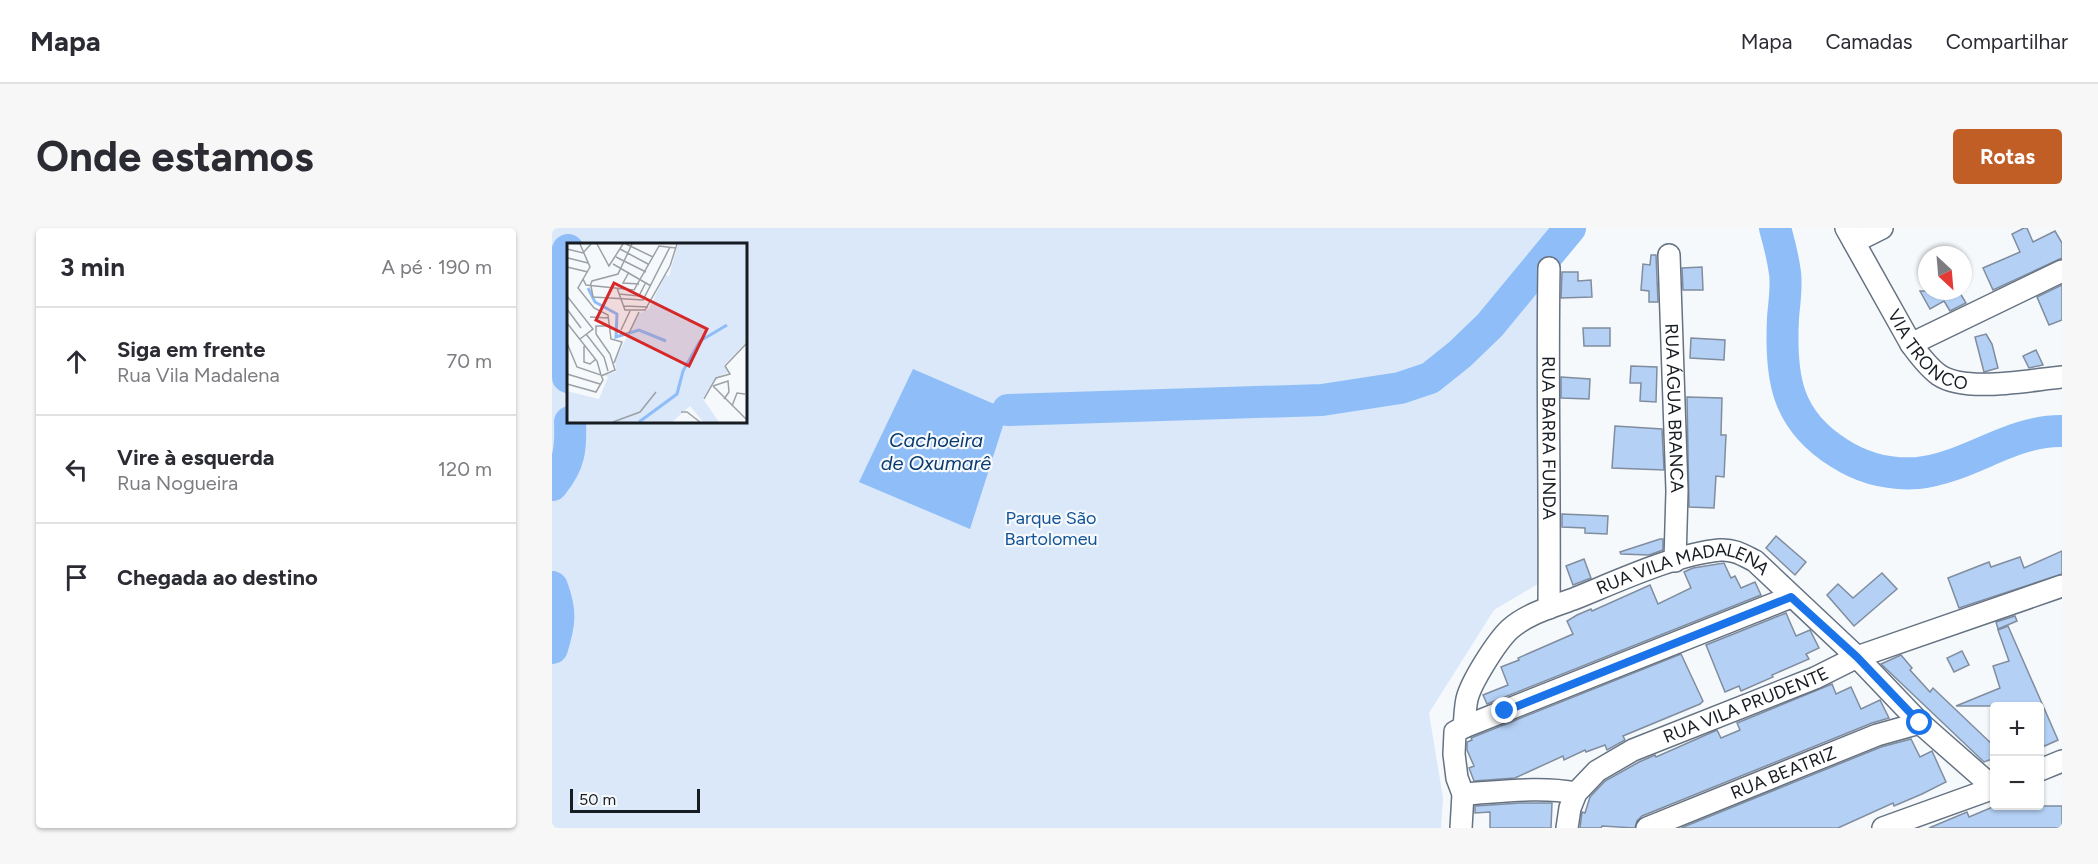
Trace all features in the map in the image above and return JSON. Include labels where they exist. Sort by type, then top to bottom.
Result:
[{"type":"street","points":[[1850,235],[1882,228]]},
{"type":"street","name":"VIA TRONCO","points":[[1850,235],[1911,344],[1938,375],[1958,384],[1986,384],[2062,377]]},
{"type":"street","name":"RUA ÁGUA BRANCA","points":[[1669,255],[1677,490],[1675,561]]},
{"type":"street","name":"RUA BARRA FUNDA","points":[[1549,268],[1549,608]]},
{"type":"street","points":[[1911,344],[2062,272]]},
{"type":"street","name":"RUA VILA MADALENA","points":[[1461,828],[1463,794],[1457,778],[1455,732],[1464,727],[1467,698],[1498,642],[1516,624],[1549,608],[1675,561],[1723,550],[1738,552],[1755,561],[1857,657],[1920,723],[1990,784]]},
{"type":"street","name":"RUA VILA PRUDENTE","points":[[1567,828],[1570,808],[1576,793],[1597,771],[1633,750],[1815,678],[1857,657],[2062,586]]},
{"type":"street","points":[[1464,727],[1791,597]]},
{"type":"street","name":"RUA BEATRIZ","points":[[1647,828],[1877,735],[1920,723]]},
{"type":"street","points":[[2044,768],[2062,761]]},
{"type":"street","points":[[1883,828],[1990,789]]},
{"type":"street","points":[[1463,794],[1532,790],[1563,790],[1576,793]]},
{"type":"green space","name":"Parque São Bartolomeu","points":[[552,228],[1551,228],[1543,581],[1494,610],[1429,713],[1443,798],[1441,828],[552,828]]},
{"type":"water","name":"Cachoeira de Oxumarê","points":[[913,369],[1008,410],[970,529],[859,482]]},
{"type":"building","points":[[2027,228],[2033,242],[2055,231],[2062,243],[2062,258],[1993,290],[1983,268],[2020,252],[2012,234]]},
{"type":"building","points":[[1651,255],[1656,255],[1658,302],[1649,302],[1649,291],[1641,290],[1643,264],[1650,265]]},
{"type":"building","points":[[1702,267],[1703,290],[1683,290],[1682,268]]},
{"type":"building","points":[[1562,272],[1578,272],[1578,281],[1591,280],[1592,297],[1561,298]]},
{"type":"building","points":[[2062,285],[2062,320],[2049,325],[2037,297]]},
{"type":"building","points":[[1925,300],[1964,300],[1966,303],[1950,311],[1944,301],[1930,309]]},
{"type":"building","points":[[1583,328],[1610,328],[1610,346],[1584,346]]},
{"type":"building","points":[[1986,334],[1992,344],[1998,368],[1984,372],[1975,337]]},
{"type":"building","points":[[1691,338],[1725,340],[1724,360],[1690,358]]},
{"type":"building","points":[[2036,350],[2043,365],[2029,368],[2023,356]]},
{"type":"building","points":[[1631,366],[1657,367],[1656,402],[1640,401],[1641,383],[1630,383]]},
{"type":"building","points":[[1561,377],[1590,379],[1589,399],[1561,398]]},
{"type":"building","points":[[1687,397],[1722,398],[1721,435],[1726,435],[1724,477],[1716,476],[1714,508],[1689,507]]},
{"type":"building","points":[[1615,426],[1662,429],[1664,470],[1612,468]]},
{"type":"building","points":[[1562,514],[1608,516],[1607,534],[1585,533],[1585,528],[1562,527]]},
{"type":"building","points":[[1776,536],[1806,562],[1795,575],[1766,548]]},
{"type":"building","points":[[1663,539],[1663,550],[1649,555],[1621,554],[1620,552]]},
{"type":"building","points":[[2062,551],[2062,574],[1959,608],[1948,578],[1989,562],[1991,567],[2020,557],[2024,568]]},
{"type":"building","points":[[1584,559],[1591,578],[1573,585],[1566,566]]},
{"type":"building","points":[[1724,563],[1731,578],[1735,576],[1741,588],[1755,582],[1761,595],[1487,704],[1483,695],[1508,685],[1501,667],[1573,634],[1567,621],[1577,615],[1591,609],[1592,611],[1650,585],[1658,604],[1691,588],[1684,572],[1693,568]]},
{"type":"building","points":[[1882,573],[1897,589],[1854,626],[1827,595],[1838,584],[1853,598]]},
{"type":"building","points":[[1786,613],[1796,636],[1810,630],[1819,648],[1806,654],[1809,659],[1772,675],[1773,677],[1741,691],[1739,686],[1725,692],[1706,645]]},
{"type":"building","points":[[2015,616],[2017,621],[1998,629],[1996,622]]},
{"type":"building","points":[[2008,626],[2041,702],[1990,702],[1990,706],[1956,706],[2000,688],[1993,666],[2009,661],[1998,630]]},
{"type":"building","points":[[1962,651],[1969,665],[1954,672],[1947,658]]},
{"type":"building","points":[[1681,654],[1703,701],[1700,704],[1623,736],[1625,740],[1607,750],[1605,745],[1586,752],[1585,750],[1564,760],[1563,756],[1515,778],[1474,781],[1469,768],[1474,766],[1467,750],[1467,742],[1472,740],[1471,738]]},
{"type":"building","points":[[1901,655],[1912,668],[1910,670],[1930,692],[1933,688],[1990,742],[1990,760],[1984,762],[1881,664]]},
{"type":"building","points":[[1832,684],[1836,694],[1851,687],[1861,709],[1880,700],[1889,718],[1642,816],[1635,828],[1602,826],[1601,828],[1580,828],[1582,812],[1585,813],[1590,797],[1605,781],[1639,762],[1655,755],[1656,757],[1717,730],[1721,738],[1740,730],[1737,723]]},
{"type":"building","points":[[2044,708],[2058,740],[2044,746]]},
{"type":"building","points":[[1911,739],[1920,757],[1932,751],[1946,782],[1838,828],[1681,828],[1881,747]]},
{"type":"building","points":[[1552,803],[1551,828],[1490,828],[1490,812],[1475,813],[1475,806]]},
{"type":"building","points":[[2044,806],[2062,806],[2062,828],[1929,828],[1967,812],[1969,817],[1990,808],[1990,810],[2044,810]]},
{"type":"waterway","points":[[1008,410],[1322,400],[1400,388],[1430,378],[1460,354],[1490,325],[1570,228]]},
{"type":"waterway","points":[[1775,228],[1786,278],[1782,339],[1785,378],[1797,411],[1807,426],[1839,453],[1857,463],[1877,469],[1897,473],[1918,473],[1954,464],[2025,436],[2062,431]]},
{"type":"waterway","points":[[567,252],[565,257],[567,337]]},
{"type":"waterway","points":[[552,485],[566,463],[570,423]]},
{"type":"waterway","points":[[552,587],[558,617],[552,648]]},
{"type":"route","points":[[1505,711],[1791,597],[1857,657],[1920,723]]}]
